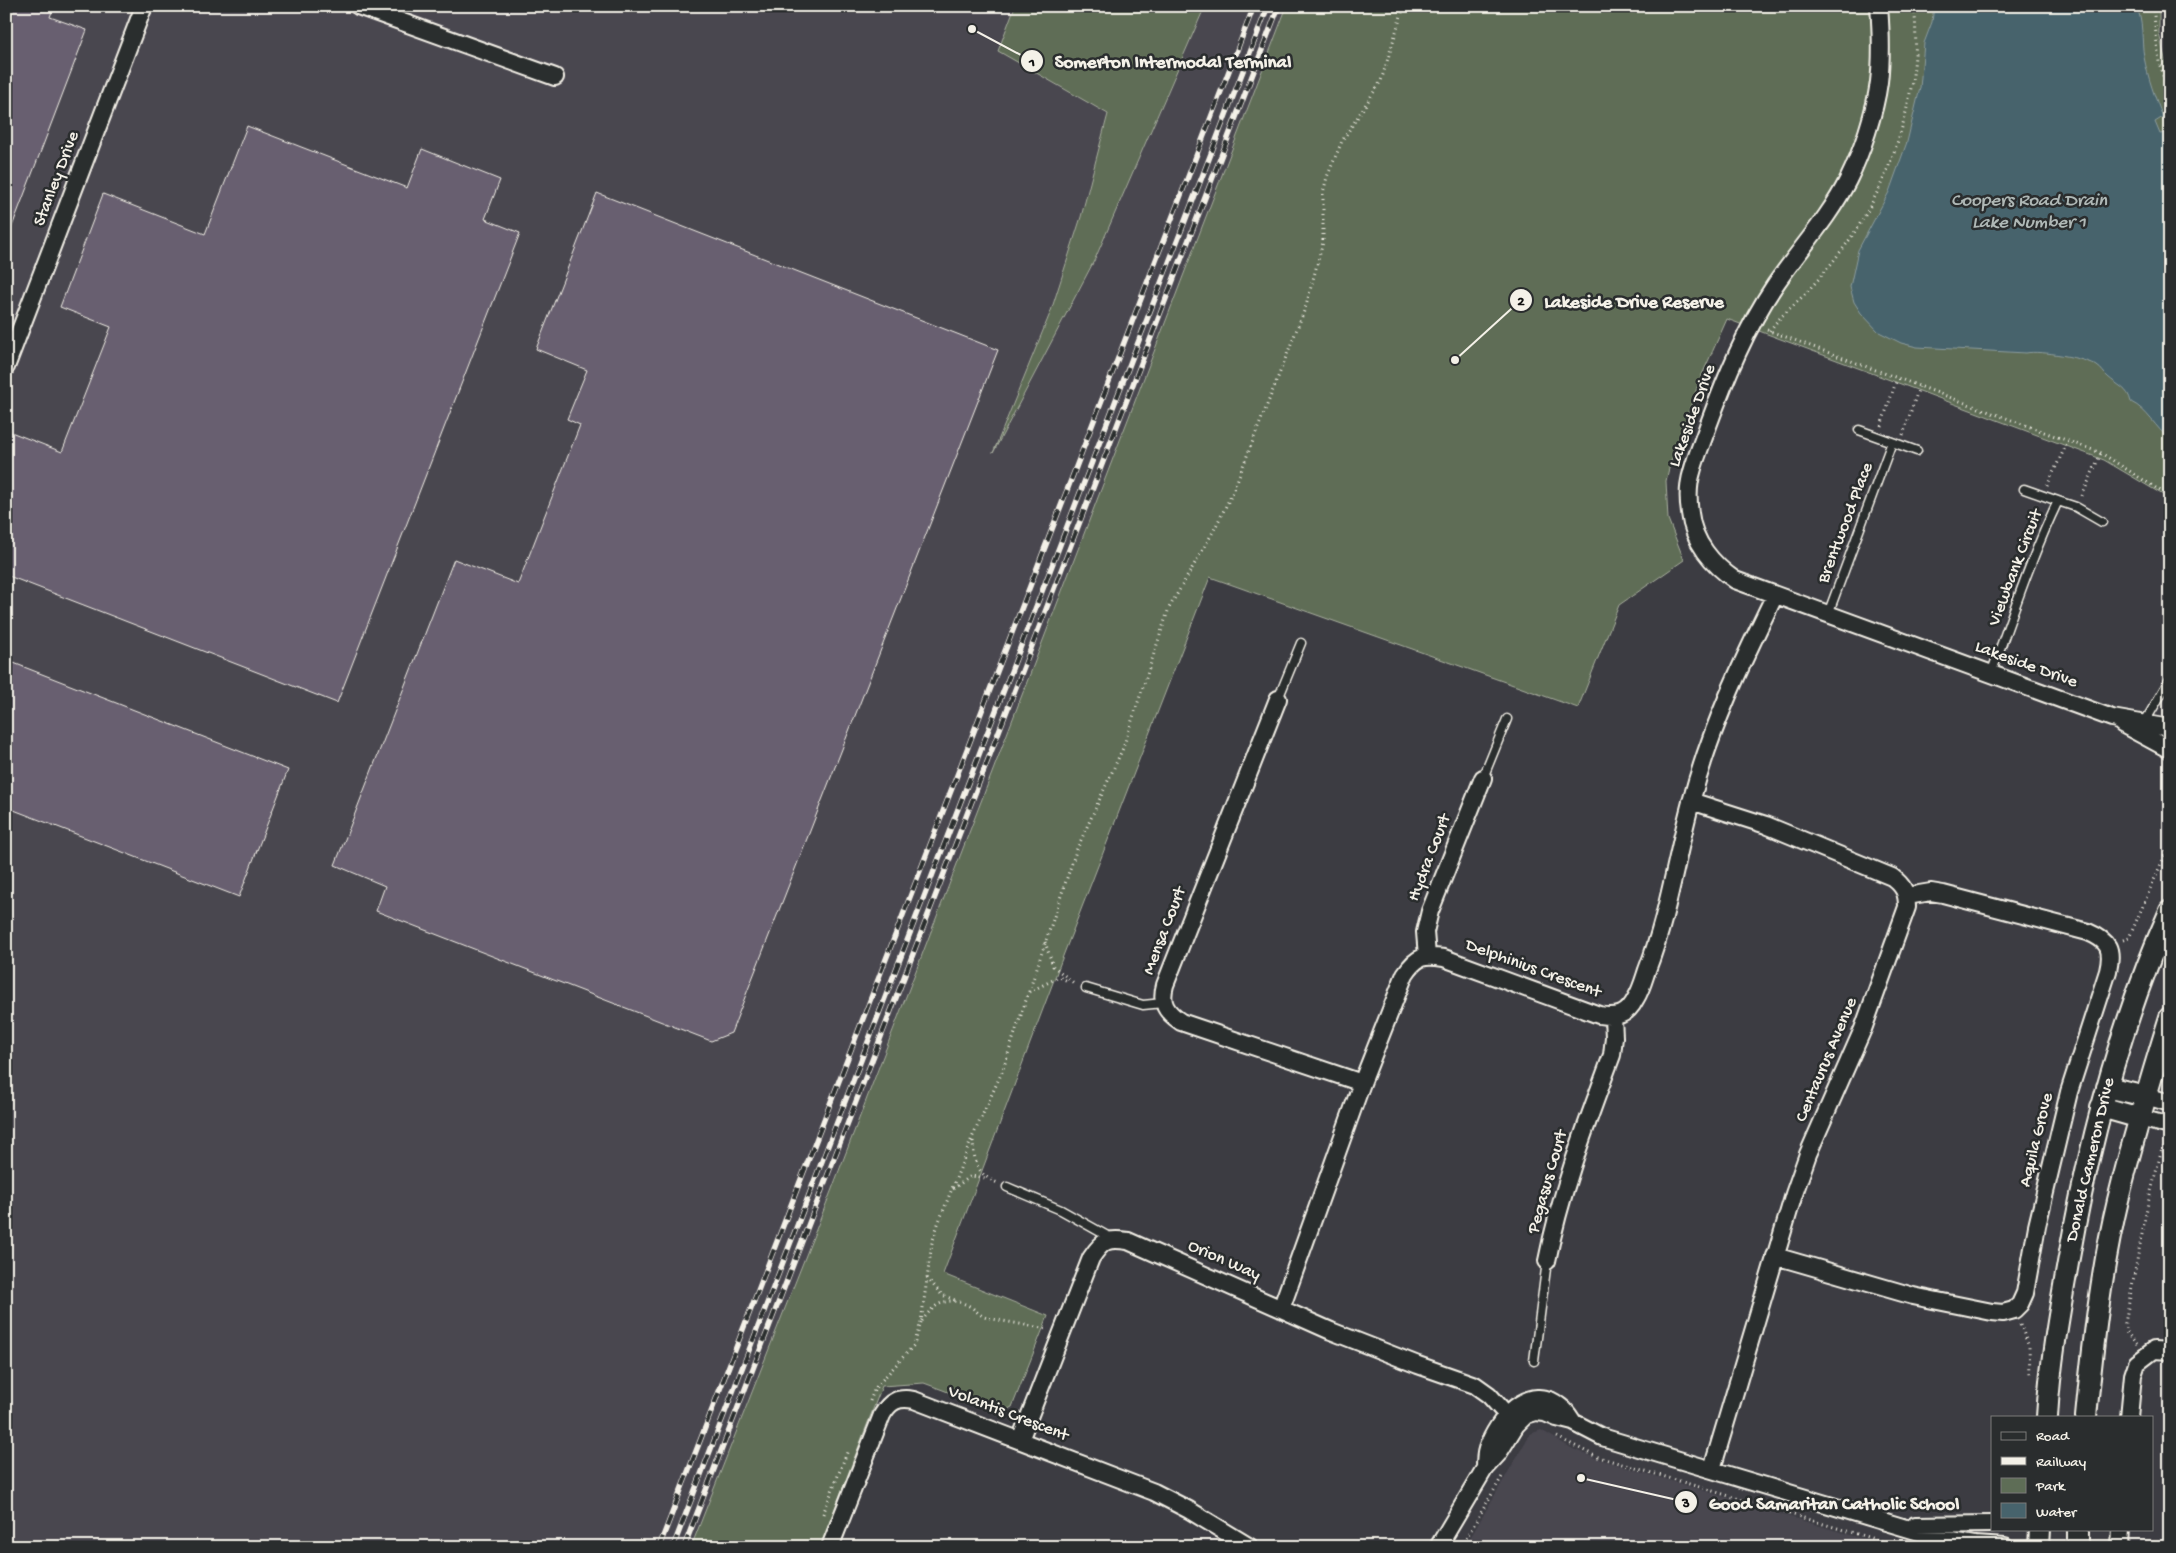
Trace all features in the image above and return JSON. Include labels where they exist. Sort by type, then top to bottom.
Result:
[{"type":"street","name":"Stanley Drive","points":[[6,367],[144,6]]},
{"type":"street","points":[[358,6],[555,77]]},
{"type":"street","name":"Lakeside Drive","points":[[1879,6],[1881,32],[1879,82],[1867,130],[1848,179],[1828,215],[1774,286],[1748,331],[1722,388],[1692,472],[1688,494],[1690,516],[1696,535],[1706,553],[1719,569],[1735,580],[2140,728],[2170,750]]},
{"type":"street","name":"Delphinius Crescent","points":[[1427,956],[1444,958],[1599,1015],[1613,1017],[1627,1012],[1636,999],[1655,951],[1691,801],[1711,739],[1740,666],[1775,595]]},
{"type":"street","name":"Mensa Court","points":[[1278,699],[1165,985],[1162,994],[1163,1003],[1169,1014],[1181,1022],[1362,1083]]},
{"type":"street","name":"Lakeside Drive","points":[[2140,728],[2170,728]]},
{"type":"street","name":"Hydra Court","points":[[1427,956],[1425,932],[1430,911],[1483,778]]},
{"type":"street","points":[[1691,801],[1766,826],[1892,877],[1902,884],[1907,896]]},
{"type":"street","name":"Aquila Grove","points":[[1907,896],[1931,892],[1943,894],[2088,932],[2101,937],[2109,947],[2111,958],[2108,971],[2069,1092],[2053,1154],[2025,1293],[2020,1304],[2014,1310]]},
{"type":"street","name":"Centaurus Avenue","points":[[1712,1469],[1775,1256],[1808,1154],[1844,1075],[1880,988],[1907,908],[1907,896]]},
{"type":"street","name":"Donald Cameron Drive","points":[[2047,1416],[2064,1280],[2078,1204],[2101,1107],[2130,1012],[2170,911]]},
{"type":"street","points":[[1281,1309],[1362,1083],[1405,974],[1414,961],[1427,956]]},
{"type":"street","name":"Pegasus Court","points":[[1547,1261],[1555,1220],[1568,1175],[1612,1055],[1614,1037],[1613,1017]]},
{"type":"street","name":"Donald Cameron Drive","points":[[2086,1416],[2100,1297],[2118,1201],[2146,1096],[2170,1017]]},
{"type":"street","points":[[2107,1086],[2170,1103]]},
{"type":"street","points":[[2101,1107],[2170,1126]]},
{"type":"street","points":[[1020,1440],[1091,1258],[1100,1245],[1111,1238]]},
{"type":"street","name":"Orion Way","points":[[1111,1238],[1128,1241],[1281,1309],[1418,1366],[1475,1385],[1489,1396],[1511,1420]]},
{"type":"street","points":[[1775,1256],[1913,1296],[1992,1312],[2003,1313],[2014,1310]]},
{"type":"street","points":[[2129,1416],[2133,1374],[2136,1363],[2154,1350],[2170,1351]]},
{"type":"street","name":"Volantis Crescent","points":[[830,1547],[882,1415],[888,1404],[902,1398],[914,1400],[1154,1492],[1189,1510],[1250,1547]]},
{"type":"street","points":[[1438,1547],[1485,1468],[1498,1454],[1511,1420],[1536,1412],[1573,1422],[1602,1437],[1956,1542],[1975,1546],[2005,1547]]},
{"type":"street","points":[[1898,1525],[1991,1524]]},
{"type":"street","points":[[2039,1547],[2040,1530]]},
{"type":"street","points":[[2077,1530],[2078,1547]]},
{"type":"street","points":[[2120,1547],[2121,1530]]},
{"type":"lane","points":[[1859,430],[1917,451]]},
{"type":"lane","name":"Brentwood Place","points":[[1828,614],[1896,444]]},
{"type":"lane","name":"Viewbank Circuit","points":[[2024,489],[2076,507],[2102,522]]},
{"type":"lane","name":"Viewbank Circuit","points":[[1991,674],[2026,575],[2058,501]]},
{"type":"lane","points":[[1278,699],[1300,643]]},
{"type":"lane","points":[[2140,728],[2170,680]]},
{"type":"lane","points":[[1483,778],[1507,719]]},
{"type":"lane","points":[[1086,988],[1144,1004],[1163,1003]]},
{"type":"lane","points":[[1006,1186],[1062,1210],[1111,1238]]},
{"type":"lane","name":"Pegasus Court","points":[[1534,1362],[1547,1261]]},
{"type":"path","points":[[868,1405],[875,1388],[914,1346],[922,1322],[932,1243],[972,1138],[1002,1072],[1076,851],[1123,748],[1169,608],[1213,532],[1232,494],[1306,306],[1323,242],[1323,193],[1327,177],[1342,141],[1381,81],[1404,6]]},
{"type":"path","points":[[2153,6],[2159,62],[2170,99]]},
{"type":"path","points":[[1770,331],[1919,388],[2101,453],[2170,497]]},
{"type":"path","points":[[1877,437],[1897,379]]},
{"type":"path","points":[[1896,444],[1919,388]]},
{"type":"path","points":[[2042,496],[2068,441]]},
{"type":"path","points":[[2076,507],[2101,453]]},
{"type":"path","points":[[2129,938],[2170,843]]},
{"type":"path","points":[[1045,942],[1053,966],[1074,984]]},
{"type":"path","points":[[1029,992],[1059,977],[1086,988]]},
{"type":"path","points":[[972,1138],[974,1159],[985,1178]]},
{"type":"path","points":[[2145,1355],[2126,1332],[2125,1323],[2148,1203],[2162,1150],[2170,1141]]},
{"type":"path","points":[[952,1189],[971,1176],[985,1178],[1006,1186]]},
{"type":"path","points":[[927,1278],[942,1294],[972,1308],[985,1318],[1062,1332]]},
{"type":"path","points":[[922,1322],[930,1310],[943,1302],[955,1300]]},
{"type":"path","points":[[2014,1310],[2029,1346],[2029,1380]]},
{"type":"path","points":[[1555,1436],[1595,1456],[1901,1547]]},
{"type":"path","points":[[820,1522],[850,1446]]},
{"type":"path","points":[[1461,1547],[1505,1473]]},
{"type":"shaded area","points":[[6,6],[1015,6],[998,50],[1108,114],[1081,217],[1051,311],[996,446],[1095,259],[1205,6],[1287,6],[832,1189],[691,1547],[6,1547]]},
{"type":"shaded area","points":[[1541,1430],[1573,1449],[1595,1458],[1890,1547],[1465,1547],[1530,1434]]},
{"type":"green space","points":[[1015,6],[1205,6],[1095,259],[993,453],[1051,311],[1081,217],[1108,114],[998,51]]},
{"type":"green space","points":[[1287,6],[2159,6],[2159,33],[2170,81],[2170,499],[2104,460],[1727,319],[1701,377],[1670,464],[1666,481],[1668,519],[1684,560],[1619,605],[1578,708],[1210,577],[1063,956],[943,1274],[1048,1316],[1012,1407],[1002,1412],[924,1383],[882,1386],[820,1547],[691,1547],[832,1189]]},
{"type":"water","name":"Coopers Road Drain Lake Number 1","points":[[1934,6],[2136,6],[2139,12],[2146,65],[2163,117],[2155,122],[2160,134],[2166,133],[2170,139],[2170,439],[2147,414],[2131,402],[2125,390],[2099,367],[2091,363],[2052,354],[2033,352],[1917,347],[1901,343],[1879,332],[1861,313],[1854,302],[1850,287],[1858,250],[1889,192],[1907,142],[1920,88],[1924,43],[1932,22]]},
{"type":"building","points":[[6,6],[54,6],[50,17],[87,30],[8,237]]},
{"type":"building","points":[[247,126],[407,188],[422,149],[500,180],[485,219],[520,233],[337,703],[6,575],[6,443],[11,432],[62,452],[111,327],[60,307],[103,194],[205,234]]},
{"type":"building","points":[[597,193],[998,350],[731,1033],[711,1041],[376,911],[385,886],[335,865],[454,559],[518,584],[580,425],[567,419],[587,370],[536,349]]},
{"type":"building","points":[[6,660],[288,770],[239,897],[6,807]]},
{"type":"railway","points":[[659,1547],[1254,6]]},
{"type":"railway","points":[[673,1547],[1268,6]]},
{"type":"railway","points":[[684,1547],[1279,6]]},
{"type":"place","name":"Somerton Intermodal Terminal","points":[[972,29]]},
{"type":"place","name":"Lakeside Drive Reserve","points":[[1455,360]]},
{"type":"place","name":"Good Samaritan Catholic School","points":[[1581,1478]]}]
